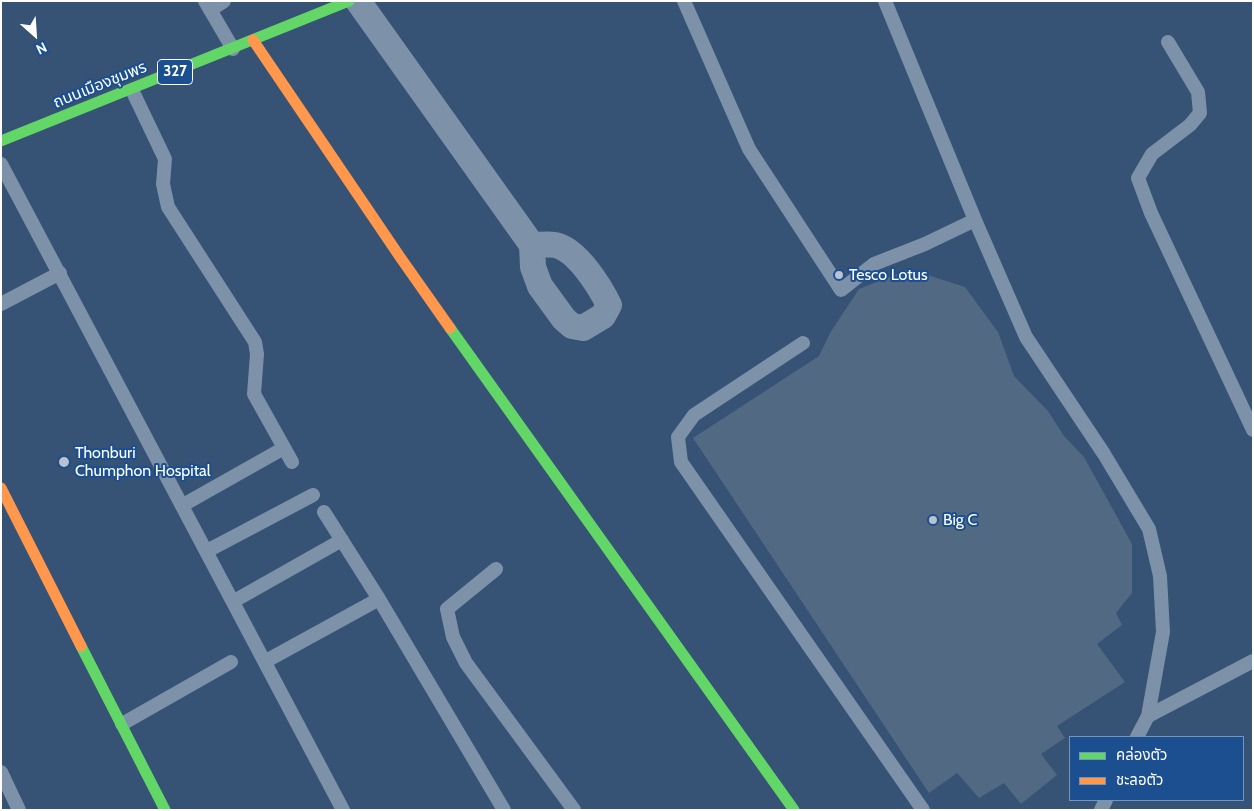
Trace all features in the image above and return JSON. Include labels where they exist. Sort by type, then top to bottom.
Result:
[{"type":"street","name":"ถนนเมืองชุมพร","points":[[1,141],[253,40],[324,6],[349,1]]},
{"type":"street","points":[[358,1],[532,245]]},
{"type":"street","points":[[253,40],[400,257],[794,810]]},
{"type":"street","points":[[1,488],[165,810]]},
{"type":"lane","points":[[224,1],[207,6],[233,48]]},
{"type":"lane","points":[[684,1],[749,149],[841,290],[874,264],[925,244],[975,220]]},
{"type":"lane","points":[[885,1],[975,220],[1026,337],[1104,454],[1149,529],[1160,576],[1163,632],[1148,716],[1138,736]]},
{"type":"lane","points":[[1168,42],[1198,92],[1200,113],[1190,125],[1152,154],[1138,178],[1151,213],[1253,430]]},
{"type":"lane","points":[[132,90],[165,159],[163,184],[168,207],[254,342],[257,354],[254,394],[292,462]]},
{"type":"lane","points":[[1,164],[266,661],[343,810]]},
{"type":"lane","points":[[1,304],[60,273]]},
{"type":"lane","points":[[802,343],[694,415],[678,437],[681,462],[923,810]]},
{"type":"lane","points":[[183,505],[284,448]]},
{"type":"lane","points":[[207,551],[313,495]]},
{"type":"lane","points":[[324,512],[379,599],[504,810]]},
{"type":"lane","points":[[234,601],[342,540]]},
{"type":"lane","points":[[496,568],[446,609],[453,636],[466,663],[574,810]]},
{"type":"lane","points":[[266,661],[379,599]]},
{"type":"lane","points":[[1148,716],[1253,661]]},
{"type":"lane","points":[[122,724],[231,662]]},
{"type":"lane","points":[[1,772],[19,810]]},
{"type":"building","name":"Big C","points":[[909,269],[965,287],[998,332],[1014,376],[1048,411],[1064,436],[1084,457],[1132,544],[1132,593],[1116,613],[1122,625],[1097,644],[1125,682],[1057,726],[1065,738],[1041,754],[1057,775],[1021,804],[1004,783],[979,798],[957,773],[929,793],[693,438],[819,356],[830,333],[859,289]]},
{"type":"traffic: fast","points":[[1,141],[349,1]]},
{"type":"traffic: fast","points":[[450,328],[794,810]]},
{"type":"traffic: fast","points":[[81,646],[165,810]]},
{"type":"traffic: slow","points":[[253,40],[450,328]]},
{"type":"traffic: slow","points":[[1,488],[81,646]]},
{"type":"place","name":"Tesco Lotus","points":[[839,275]]},
{"type":"place","name":"Thonburi Chumphon Hospital","points":[[64,462]]},
{"type":"place","name":"Big C","points":[[933,520]]}]
